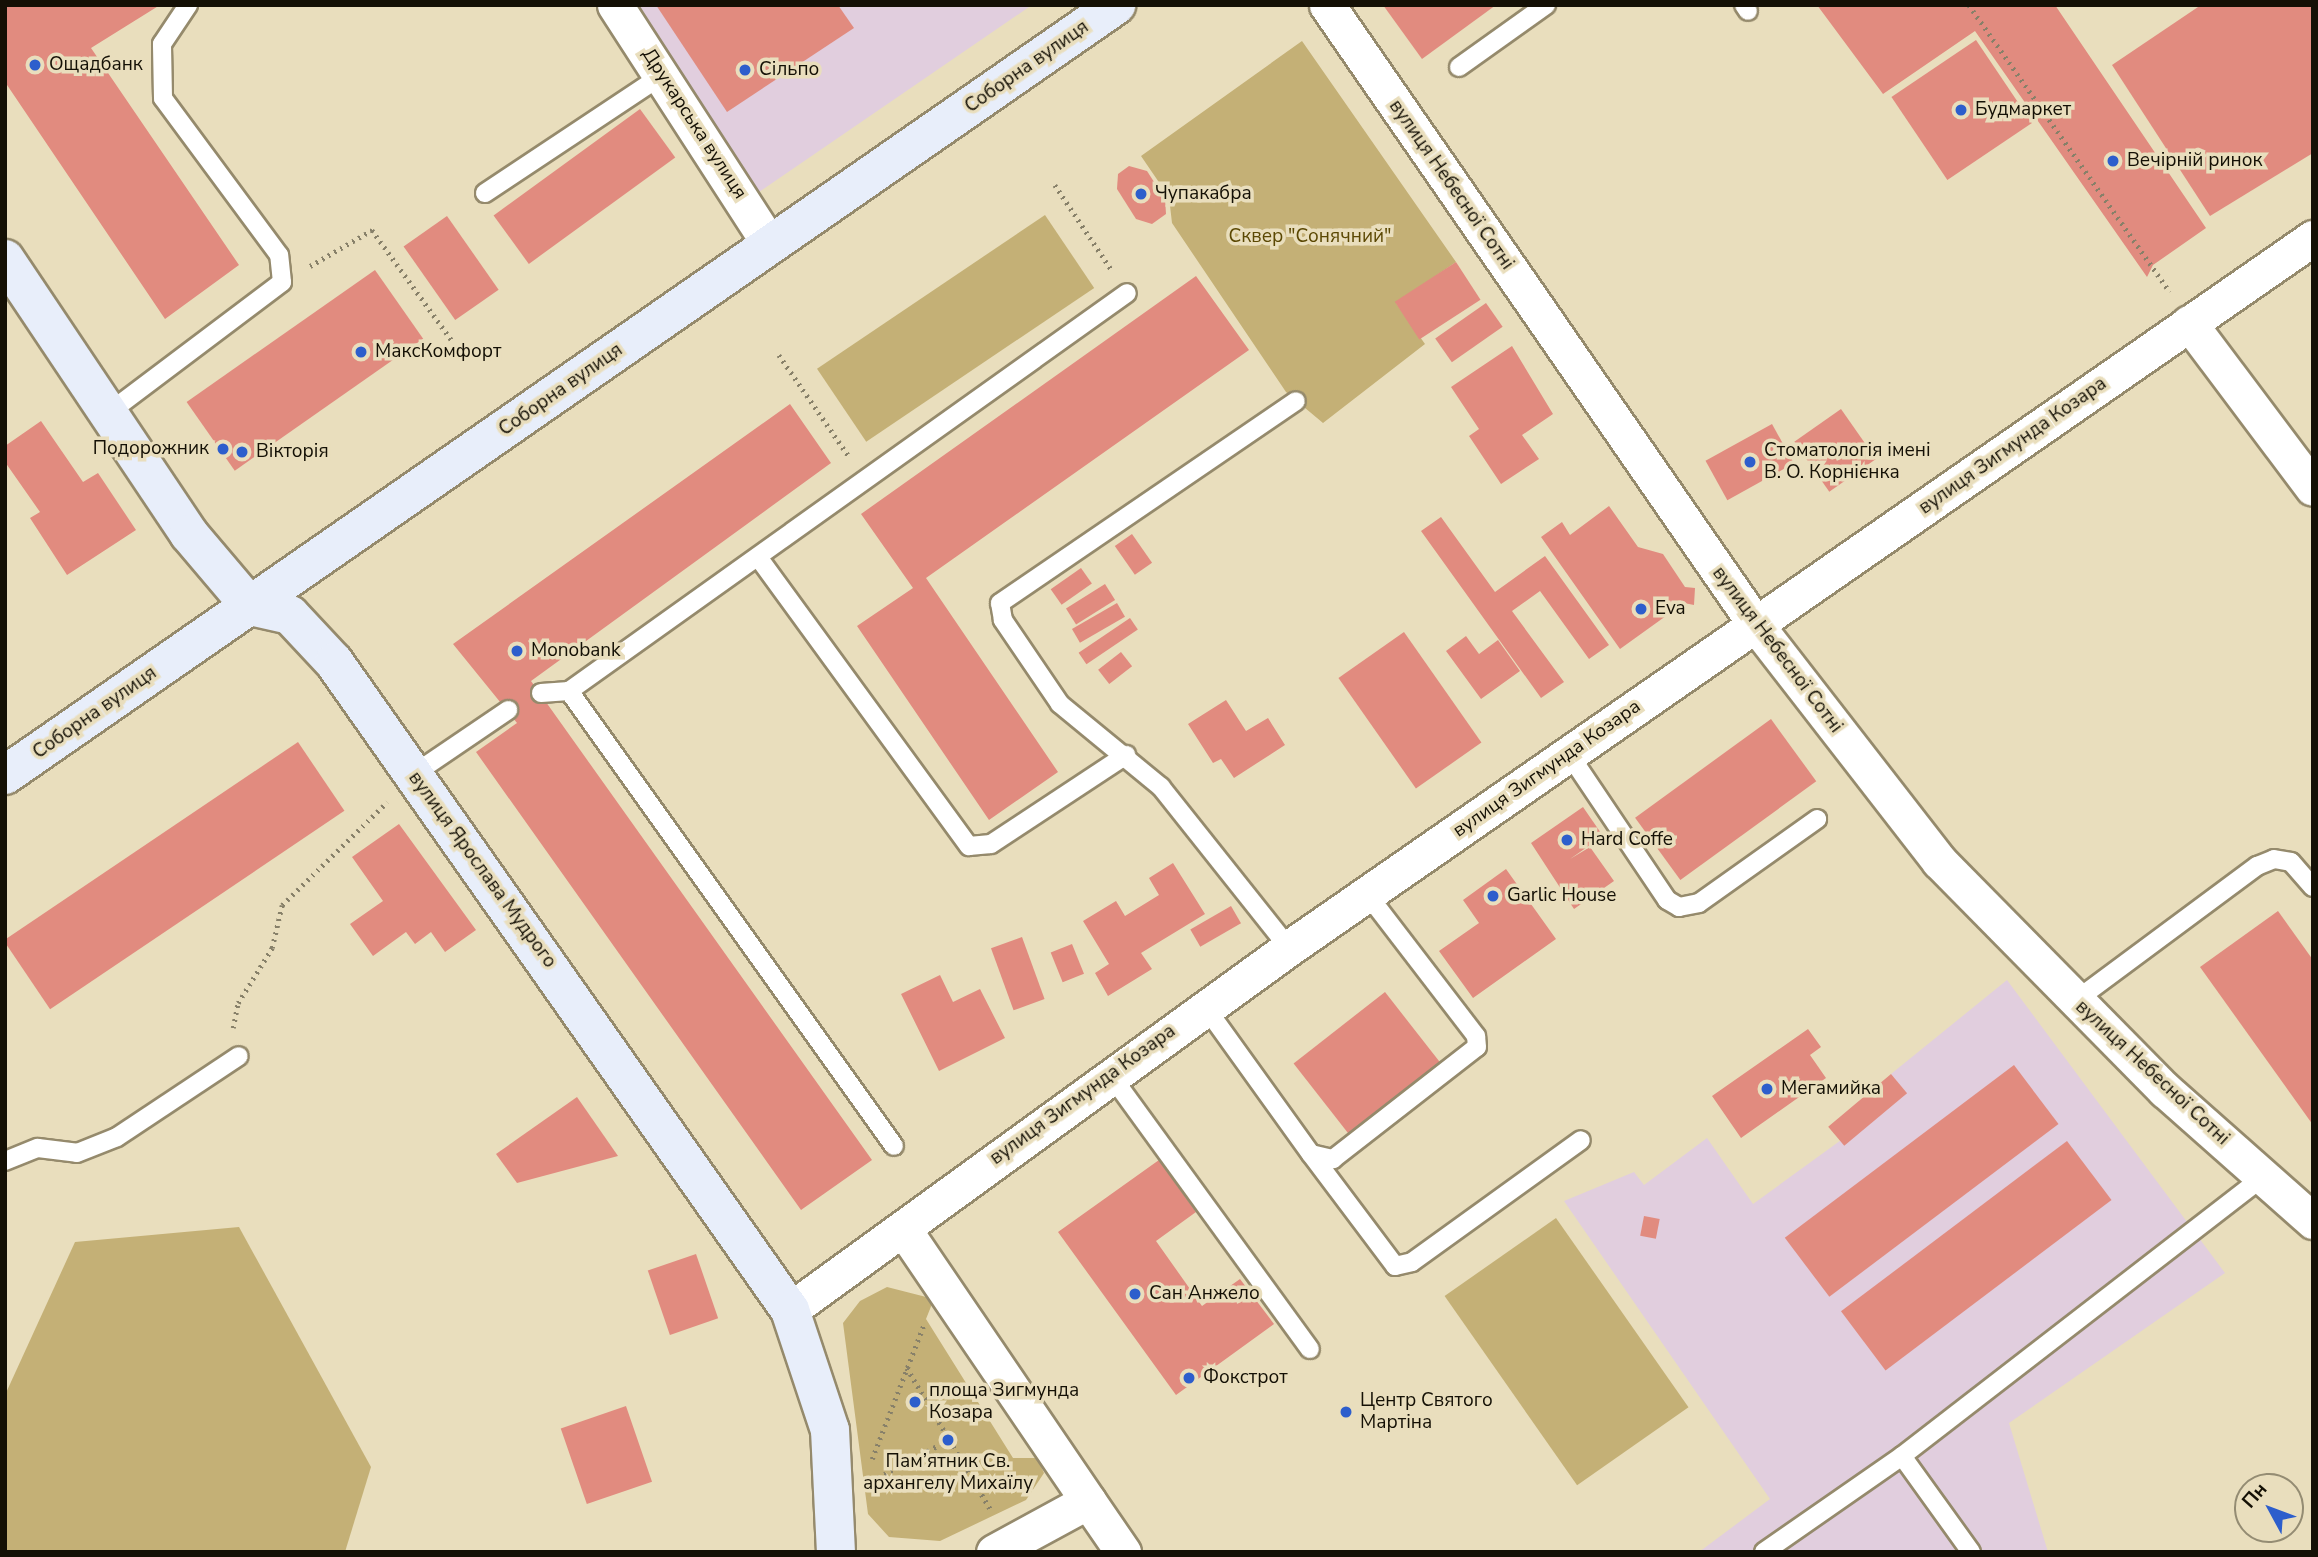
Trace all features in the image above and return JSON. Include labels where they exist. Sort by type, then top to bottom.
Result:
[{"type":"street","name":"Друкарська вулиця","points":[[615,5],[664,74],[771,244]]},
{"type":"street","name":"Соборна вулиця","points":[[5,775],[1116,5]]},
{"type":"street","name":"вулиця Небесної Сотні","points":[[1327,5],[1756,625],[1939,861],[2075,1001],[2313,1221]]},
{"type":"street","name":"вулиця Зигмунда Козара","points":[[790,1310],[904,1230],[1110,1074],[2313,238]]},
{"type":"street","points":[[5,259],[189,534],[250,606]]},
{"type":"street","points":[[2189,323],[2313,488]]},
{"type":"street","name":"вулиця Ярослава Мудрого","points":[[250,606],[290,615],[334,662],[401,787],[790,1310],[830,1430],[836,1552]]},
{"type":"street","points":[[904,1230],[1123,1552]]},
{"type":"street","points":[[1002,1548],[1088,1501]]},
{"type":"lane","points":[[107,414],[282,282],[279,255],[163,98],[162,44],[188,5]]},
{"type":"lane","points":[[1459,67],[1546,5]]},
{"type":"lane","points":[[485,193],[664,74]]},
{"type":"lane","points":[[541,693],[569,691],[1127,293]]},
{"type":"lane","points":[[1290,948],[1161,787],[1126,755],[1060,704],[1003,620],[1000,603],[1296,401]]},
{"type":"lane","points":[[758,557],[969,846],[991,844],[1126,755]]},
{"type":"lane","points":[[569,691],[894,1146]]},
{"type":"lane","points":[[401,787],[508,710]]},
{"type":"lane","points":[[1569,754],[1667,900],[1679,907],[1699,903],[1817,819]]},
{"type":"lane","points":[[2075,1001],[2257,866],[2274,859],[2291,862],[2313,887]]},
{"type":"lane","points":[[1311,1154],[1333,1159],[1477,1047],[1476,1036],[1367,894]]},
{"type":"lane","points":[[1206,1008],[1395,1266],[1412,1262],[1581,1140]]},
{"type":"lane","points":[[5,1161],[38,1148],[77,1153],[117,1137],[239,1056]]},
{"type":"lane","points":[[1110,1074],[1310,1349]]},
{"type":"lane","points":[[1764,1552],[1902,1456],[2264,1175]]},
{"type":"lane","points":[[1902,1456],[1969,1545],[1952,1552]]},
{"type":"path","points":[[1969,5],[2189,323]]},
{"type":"path","points":[[1055,185],[1127,293]]},
{"type":"path","points":[[282,282],[372,230],[453,342]]},
{"type":"path","points":[[779,355],[865,479]]},
{"type":"path","points":[[239,1056],[232,1031],[238,1003],[272,948],[282,905],[401,787]]},
{"type":"path","points":[[926,1319],[862,1486],[948,1440]]},
{"type":"path","points":[[907,1368],[948,1440],[1002,1548]]},
{"type":"shaded area","points":[[638,5],[1032,5],[759,192]]},
{"type":"shaded area","points":[[2007,980],[2225,1273],[2009,1423],[2048,1552],[1699,1552],[1770,1499],[1564,1201],[1634,1172],[1644,1185],[1707,1138],[1753,1204],[1906,1093],[1891,1074]]},
{"type":"green space","name":"Сквер \"Сонячний\"","points":[[1302,41],[1456,262],[1396,303],[1425,344],[1323,423],[1286,392],[1172,223],[1169,197],[1141,156]]},
{"type":"green space","points":[[1045,215],[1094,288],[866,442],[817,369]]},
{"type":"green space","points":[[1556,1218],[1688,1407],[1577,1485],[1445,1296]]},
{"type":"green space","points":[[239,1227],[371,1467],[345,1552],[5,1552],[5,1395],[75,1242]]},
{"type":"green space","name":"площа Зигмунда Козара","points":[[887,1287],[934,1299],[926,1319],[1013,1458],[1037,1458],[1044,1473],[1026,1500],[940,1541],[889,1537],[868,1514],[843,1323],[860,1301]]},
{"type":"building","points":[[5,5],[160,5],[91,48],[239,265],[165,319],[5,82]]},
{"type":"building","name":"Сільпо","points":[[656,5],[838,5],[854,28],[727,112]]},
{"type":"building","points":[[1383,5],[1496,5],[1422,59]]},
{"type":"building","name":"Вечірній ринок","points":[[1817,5],[2055,5],[2206,228],[2153,265],[2147,277],[1975,31],[1883,94]]},
{"type":"building","points":[[2201,5],[2313,5],[2313,153],[2210,216],[2112,65]]},
{"type":"building","name":"Будмаркет","points":[[1976,40],[2032,123],[1947,180],[1891,97]]},
{"type":"building","points":[[640,109],[675,158],[529,264],[494,215]]},
{"type":"building","name":"Чупакабра","points":[[1129,166],[1147,171],[1165,199],[1166,214],[1152,224],[1136,219],[1117,189],[1118,174]]},
{"type":"building","points":[[447,216],[499,290],[455,320],[404,246]]},
{"type":"building","points":[[1456,262],[1481,300],[1419,339],[1395,302]]},
{"type":"building","points":[[375,270],[423,339],[235,471],[187,402]]},
{"type":"building","points":[[1196,276],[1249,350],[926,578],[1058,772],[989,820],[857,626],[913,588],[861,514]]},
{"type":"building","points":[[1486,303],[1503,327],[1452,362],[1435,339]]},
{"type":"building","points":[[1512,346],[1553,414],[1522,435],[1539,459],[1501,484],[1469,436],[1479,429],[1451,387]]},
{"type":"building","points":[[790,404],[831,463],[531,681],[872,1160],[801,1210],[476,752],[517,723],[453,644]]},
{"type":"building","points":[[1841,409],[1876,459],[1829,492],[1794,442]]},
{"type":"building","points":[[41,421],[83,482],[98,473],[136,530],[67,575],[30,518],[40,512],[5,462],[5,446]]},
{"type":"building","name":"Стоматологія імені В. О. Корнієнка","points":[[1772,424],[1794,463],[1727,500],[1706,461]]},
{"type":"building","points":[[1609,506],[1638,547],[1663,554],[1685,587],[1695,588],[1694,605],[1684,603],[1620,649],[1541,537],[1562,522],[1570,535]]},
{"type":"building","points":[[1441,517],[1495,592],[1545,556],[1609,645],[1589,659],[1540,591],[1512,611],[1564,682],[1541,698],[1421,531]]},
{"type":"building","points":[[1132,534],[1152,563],[1135,575],[1115,546]]},
{"type":"building","points":[[1081,568],[1092,584],[1062,605],[1051,589]]},
{"type":"building","points":[[1105,584],[1115,600],[1076,624],[1066,608]]},
{"type":"building","points":[[1117,603],[1125,617],[1080,643],[1072,629]]},
{"type":"building","points":[[1130,618],[1138,630],[1086,664],[1079,653]]},
{"type":"building","points":[[1404,632],[1481,743],[1416,788],[1338,678]]},
{"type":"building","points":[[1466,636],[1479,654],[1498,640],[1520,671],[1481,699],[1446,651]]},
{"type":"building","points":[[1121,652],[1132,666],[1109,684],[1098,670]]},
{"type":"building","points":[[1226,700],[1246,731],[1268,718],[1285,745],[1234,778],[1221,759],[1213,763],[1188,724]]},
{"type":"building","points":[[1771,719],[1816,781],[1680,880],[1635,818]]},
{"type":"building","points":[[298,742],[344,811],[50,1009],[5,940]]},
{"type":"building","points":[[1583,807],[1603,836],[1570,859],[1590,847],[1614,881],[1574,909],[1531,843]]},
{"type":"building","points":[[399,824],[476,930],[445,952],[431,932],[415,944],[406,932],[373,956],[350,924],[383,901],[352,857]]},
{"type":"building","points":[[1173,863],[1205,914],[1141,953],[1152,969],[1108,996],[1095,973],[1109,964],[1083,921],[1116,901],[1125,916],[1159,895],[1149,878]]},
{"type":"building","points":[[1506,869],[1556,939],[1473,998],[1439,951],[1479,923],[1463,900]]},
{"type":"building","points":[[1231,906],[1241,923],[1200,947],[1190,930]]},
{"type":"building","points":[[2278,911],[2313,960],[2313,1125],[2200,967]]},
{"type":"building","points":[[1022,937],[1045,999],[1014,1010],[991,948]]},
{"type":"building","points":[[1072,944],[1084,974],[1063,982],[1051,953]]},
{"type":"building","points":[[940,975],[953,1002],[980,989],[1005,1038],[939,1071],[901,994]]},
{"type":"building","points":[[1385,992],[1443,1067],[1352,1138],[1294,1063]]},
{"type":"building","name":"Мегамийка","points":[[1808,1029],[1821,1047],[1810,1055],[1826,1078],[1741,1138],[1712,1096]]},
{"type":"building","points":[[2014,1065],[2059,1124],[1829,1297],[1785,1238]]},
{"type":"building","points":[[1891,1074],[1907,1093],[1844,1146],[1828,1127]]},
{"type":"building","points":[[577,1097],[618,1156],[517,1183],[496,1154]]},
{"type":"building","points":[[2067,1141],[2112,1200],[1886,1370],[1841,1311]]},
{"type":"building","points":[[1159,1160],[1196,1212],[1156,1241],[1202,1306],[1240,1279],[1274,1324],[1176,1395],[1058,1232]]},
{"type":"building","points":[[1644,1216],[1660,1219],[1656,1239],[1640,1236]]},
{"type":"building","points":[[696,1254],[718,1318],[670,1335],[648,1271]]},
{"type":"building","points":[[626,1406],[652,1482],[587,1504],[561,1428]]},
{"type":"place","name":"Ощадбанк","points":[[35,65]]},
{"type":"place","name":"Сільпо","points":[[745,70]]},
{"type":"place","name":"Будмаркет","points":[[1961,110]]},
{"type":"place","name":"Вечірній ринок","points":[[2113,161]]},
{"type":"place","name":"Чупакабра","points":[[1141,194]]},
{"type":"place","name":"МаксКомфорт","points":[[361,352]]},
{"type":"place","name":"Подорожник","points":[[223,449]]},
{"type":"place","name":"Вікторія","points":[[242,452]]},
{"type":"place","name":"Стоматологія імені В. О. Корнієнка","points":[[1750,462]]},
{"type":"place","name":"Eva","points":[[1641,609]]},
{"type":"place","name":"Monobank","points":[[517,651]]},
{"type":"place","name":"Hard Coffe","points":[[1567,840]]},
{"type":"place","name":"Garlic House","points":[[1493,896]]},
{"type":"place","name":"Мегамийка","points":[[1767,1089]]},
{"type":"place","name":"Сан Анжело","points":[[1135,1294]]},
{"type":"place","name":"Фокстрот","points":[[1189,1378]]},
{"type":"place","name":"площа Зигмунда Козара","points":[[915,1402]]},
{"type":"place","name":"Центр Святого Мартіна","points":[[1346,1412]]},
{"type":"place","name":"Пам’ятник Св. архангелу Михаїлу","points":[[948,1440]]}]
